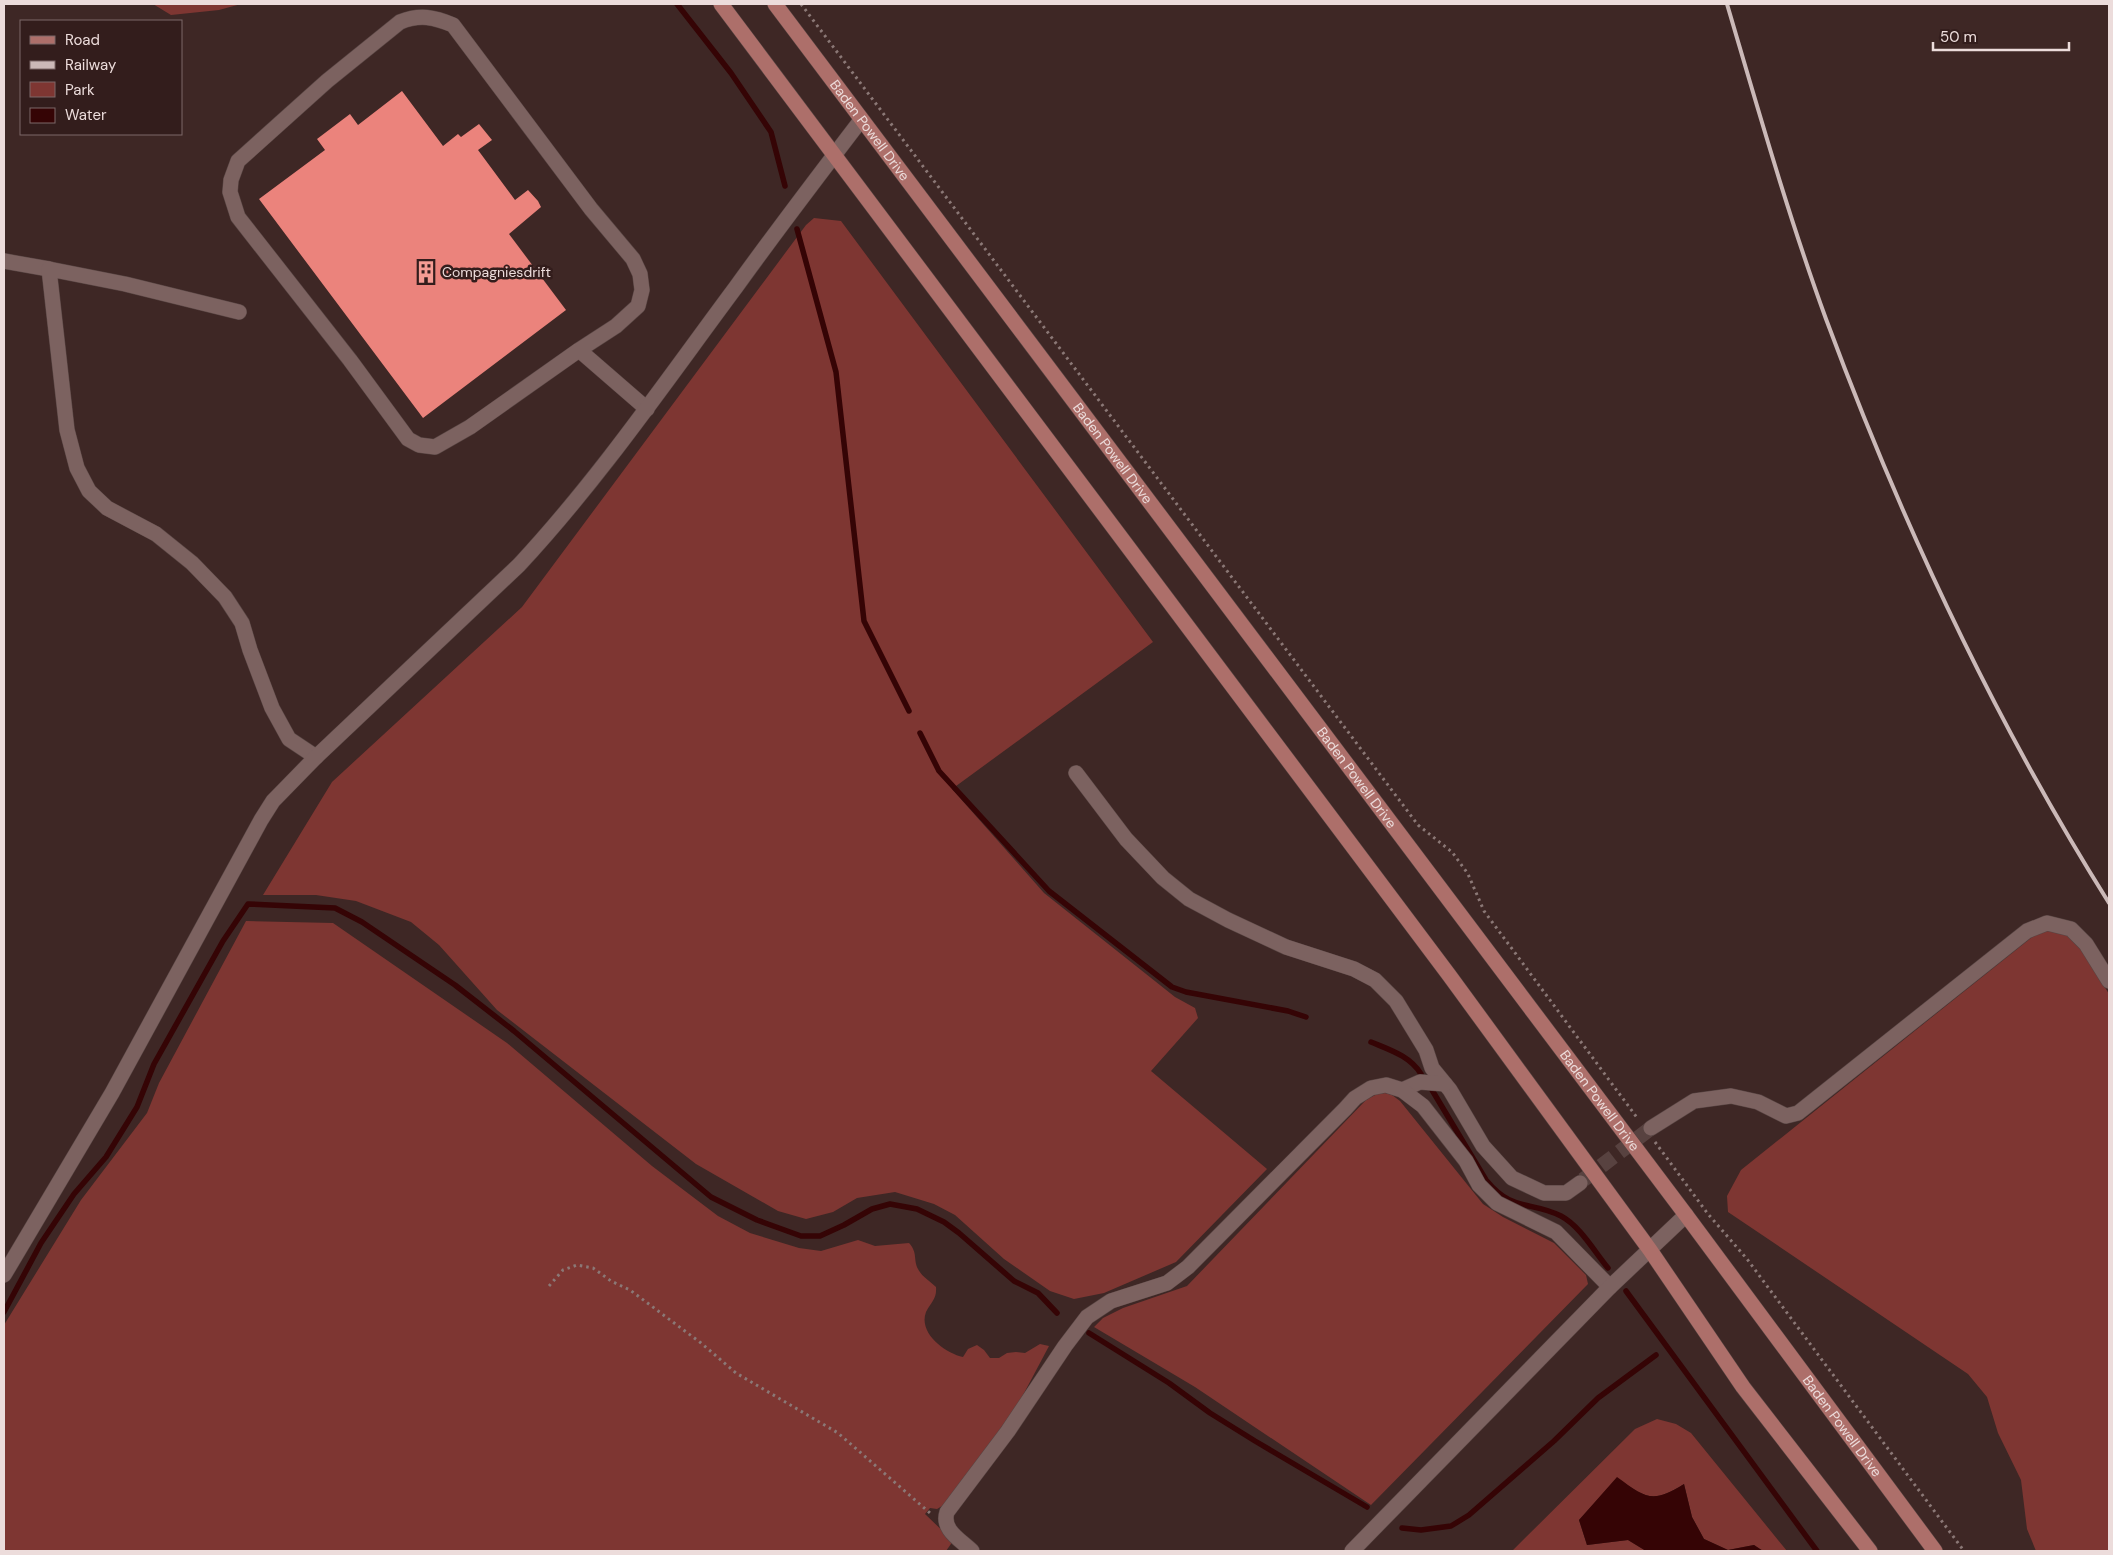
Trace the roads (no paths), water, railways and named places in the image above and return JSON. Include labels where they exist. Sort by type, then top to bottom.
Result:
[{"type":"main road","points":[[720,4],[1449,975],[1650,1250],[1743,1387],[1870,1551]]},
{"type":"main road","name":"Baden Powell Drive","points":[[775,4],[861,120],[940,220],[1166,525],[1686,1215],[1935,1551]]},
{"type":"street","points":[[425,16],[454,25],[591,208],[633,259],[640,274],[642,290],[638,306],[616,326],[579,350],[470,427],[435,447],[426,447],[408,439],[338,344],[238,217],[230,192],[231,180],[238,161],[327,81],[400,22],[413,17],[425,16]]},
{"type":"street","points":[[4,1276],[112,1093],[261,820],[274,801],[316,757],[519,565],[549,533],[647,409],[861,120]]},
{"type":"street","points":[[4,261],[49,268],[125,284],[238,312]]},
{"type":"street","points":[[49,268],[67,430],[77,468],[89,491],[107,508],[156,534],[192,562],[225,597],[242,623],[272,708],[289,739],[316,757]]},
{"type":"street","points":[[579,350],[647,409]]},
{"type":"street","points":[[1076,773],[1126,840],[1163,878],[1189,899],[1228,920],[1286,947],[1354,969],[1375,980],[1396,1001],[1426,1050],[1432,1068],[1445,1084],[1483,1146],[1512,1178],[1544,1194],[1566,1193],[1580,1183]]},
{"type":"street","points":[[1648,1130],[1694,1101],[1731,1096],[1758,1102],[1786,1116],[1798,1113],[2027,931],[2047,922],[2071,928],[2086,944],[2109,981]]},
{"type":"street","points":[[1402,1090],[1420,1082],[1445,1084]]},
{"type":"street","points":[[972,1551],[948,1528],[944,1520],[952,1504],[1008,1431],[1065,1346],[1087,1317],[1111,1301],[1166,1283],[1188,1267],[1355,1098],[1371,1088],[1386,1085],[1402,1090],[1422,1106],[1466,1161],[1478,1185],[1497,1203],[1556,1232],[1610,1287]]},
{"type":"street","points":[[1352,1551],[1610,1287],[1686,1215]]},
{"type":"water","points":[[1617,1477],[1635,1490],[1649,1496],[1664,1494],[1684,1484],[1692,1517],[1704,1539],[1728,1550],[1754,1545],[1763,1551],[1646,1551],[1628,1540],[1587,1545],[1579,1520]]},
{"type":"waterway","points":[[677,4],[731,73],[771,132],[785,186]]},
{"type":"waterway","points":[[797,229],[836,372],[864,621],[909,711]]},
{"type":"waterway","points":[[920,733],[939,771],[1049,891],[1172,987],[1186,992],[1288,1011],[1306,1017]]},
{"type":"waterway","points":[[4,1312],[41,1243],[74,1194],[106,1157],[137,1107],[154,1064],[223,941],[248,904],[335,908],[362,922],[455,985],[514,1031],[711,1197],[757,1220],[801,1236],[820,1236],[872,1209],[890,1204],[917,1209],[944,1222],[959,1233],[1014,1281],[1038,1293],[1057,1313]]},
{"type":"waterway","points":[[1371,1042],[1405,1058],[1421,1074]]},
{"type":"waterway","points":[[1432,1090],[1486,1180],[1513,1202],[1550,1211],[1568,1220],[1581,1232],[1608,1268]]},
{"type":"waterway","points":[[1626,1291],[1817,1551]]},
{"type":"waterway","points":[[1089,1333],[1169,1383],[1210,1413],[1367,1507]]},
{"type":"waterway","points":[[1402,1528],[1421,1530],[1451,1526],[1469,1515],[1554,1441],[1598,1398],[1656,1355]]},
{"type":"tunnel","points":[[1583,1180],[1651,1128]]},
{"type":"railway","points":[[1727,4],[1774,162],[1812,280],[1855,395],[1886,470],[1952,618],[1989,691],[2067,834],[2109,903]]},
{"type":"place","name":"Compagniesdrift","points":[[426,272]]}]
